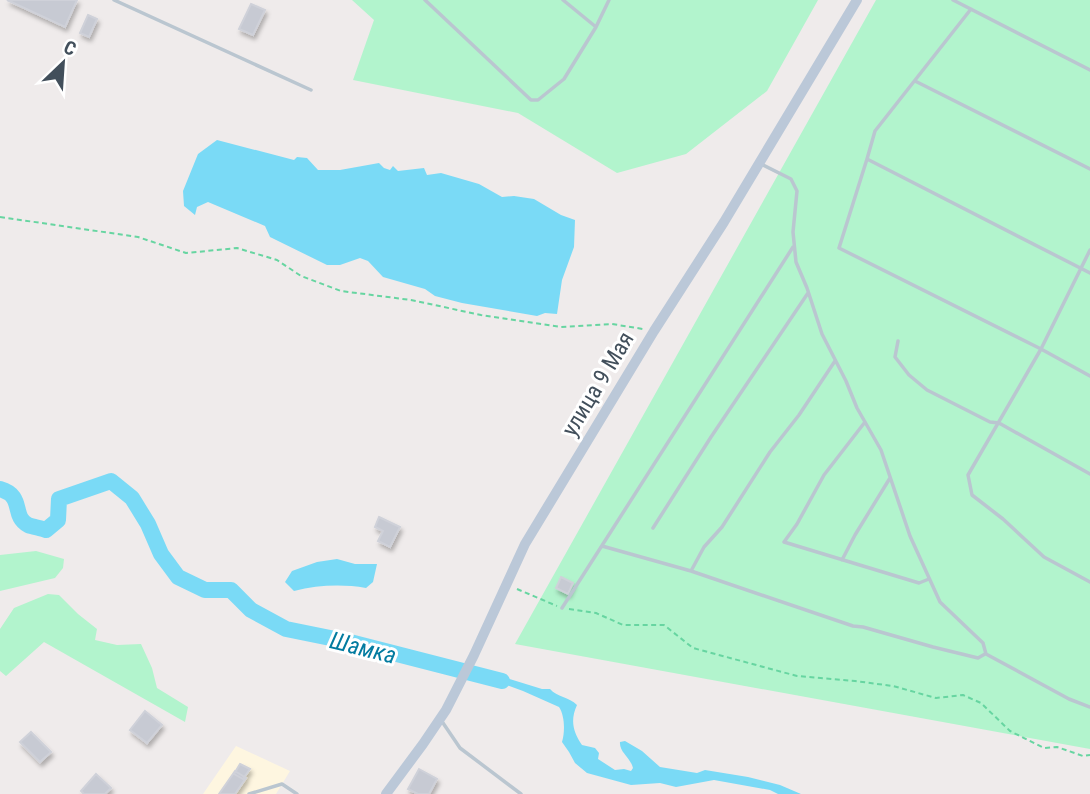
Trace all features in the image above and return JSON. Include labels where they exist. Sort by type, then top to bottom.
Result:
[{"type":"main road","name":"улица 9 Мая","points":[[386,794],[440,719],[474,655],[525,544],[654,331],[724,222],[856,0]]},
{"type":"lane","points":[[114,0],[311,90]]},
{"type":"lane","points":[[425,0],[531,100],[538,100],[564,79],[609,0]]},
{"type":"lane","points":[[563,0],[596,27]]},
{"type":"lane","points":[[953,0],[1090,70]]},
{"type":"lane","points":[[971,9],[875,131],[839,248],[1090,376]]},
{"type":"lane","points":[[915,81],[1090,169]]},
{"type":"lane","points":[[867,159],[1090,273]]},
{"type":"lane","points":[[759,163],[790,179],[797,191],[793,232],[796,262],[835,361],[864,422],[881,450],[910,536],[940,602],[983,643],[986,654],[1069,699],[1090,707]]},
{"type":"lane","points":[[562,608],[794,245]]},
{"type":"lane","points":[[1090,250],[1041,349],[968,475],[972,495],[1044,557],[1090,582]]},
{"type":"lane","points":[[653,528],[808,293]]},
{"type":"lane","points":[[898,341],[894,357],[909,375],[928,390],[990,422],[999,423],[1090,474]]},
{"type":"lane","points":[[691,571],[704,547],[722,527],[835,361]]},
{"type":"lane","points":[[864,422],[824,475],[784,542],[919,583],[929,579]]},
{"type":"lane","points":[[842,561],[890,478]]},
{"type":"lane","points":[[603,546],[691,571],[853,626],[978,658],[986,654]]},
{"type":"lane","points":[[440,719],[460,748],[521,794]]},
{"type":"lane","points":[[249,794],[282,784],[297,794]]},
{"type":"path","points":[[0,217],[138,237],[186,253],[237,248],[277,260],[301,276],[341,291],[411,300],[481,315],[561,327],[612,324],[654,331]]},
{"type":"path","points":[[506,585],[562,608],[596,613],[623,625],[664,625],[693,648],[797,676],[893,686],[936,698],[963,695],[981,703],[1010,731],[1044,748],[1057,747],[1083,756],[1090,755]]},
{"type":"shaded area","points":[[236,746],[290,771],[276,794],[203,794]]},
{"type":"green space","points":[[352,0],[818,0],[767,91],[686,154],[617,173],[518,113],[353,80],[374,20]]},
{"type":"green space","points":[[876,0],[1090,0],[1090,749],[515,644]]},
{"type":"green space","points":[[36,551],[64,559],[63,568],[55,578],[0,591],[0,555]]},
{"type":"green space","points":[[48,594],[59,595],[97,629],[95,640],[117,645],[141,644],[152,668],[157,688],[188,707],[185,722],[44,642],[6,676],[0,671],[0,629],[14,608]]},
{"type":"water","points":[[217,140],[294,160],[297,157],[307,158],[318,170],[340,170],[379,163],[390,170],[393,166],[398,171],[424,168],[427,175],[441,173],[479,184],[502,197],[534,199],[575,220],[574,247],[562,280],[557,314],[545,313],[537,316],[435,296],[425,289],[383,277],[368,261],[360,258],[340,265],[327,265],[270,237],[265,226],[208,202],[197,207],[195,215],[184,206],[183,191],[198,154]]},
{"type":"water","points":[[337,559],[355,564],[377,564],[373,582],[366,588],[330,586],[294,591],[285,582],[292,571],[317,562]]},
{"type":"water","points":[[483,672],[493,677],[500,676],[550,689],[574,702],[577,705],[574,726],[582,745],[595,748],[599,753],[598,759],[615,770],[631,771],[633,768],[620,746],[620,742],[625,741],[642,751],[660,767],[697,773],[705,770],[748,777],[780,785],[801,794],[778,794],[770,790],[714,780],[676,787],[660,783],[631,785],[587,773],[575,763],[562,742],[564,724],[559,707],[523,691],[479,678]]},
{"type":"building","points":[[7,0],[77,0],[65,27]]},
{"type":"building","points":[[251,4],[265,10],[253,35],[239,29]]},
{"type":"building","points":[[88,15],[97,19],[89,37],[80,33]]},
{"type":"building","points":[[379,517],[400,527],[390,547],[378,541],[383,531],[375,527]]},
{"type":"building","points":[[561,577],[573,583],[568,594],[556,588]]},
{"type":"building","points":[[145,711],[162,725],[147,743],[130,730]]},
{"type":"building","points":[[31,732],[51,752],[40,762],[20,742]]},
{"type":"building","points":[[240,764],[250,769],[243,779],[234,774]]},
{"type":"building","points":[[419,769],[437,779],[429,794],[418,794],[408,789]]},
{"type":"building","points":[[235,771],[246,778],[235,794],[219,794]]},
{"type":"building","points":[[96,774],[111,788],[105,794],[84,794],[81,791]]},
{"type":"waterway","name":"Шамка","points":[[0,489],[13,496],[23,521],[46,530],[58,520],[59,499],[111,481],[132,498],[148,524],[161,554],[178,577],[205,590],[231,590],[251,610],[286,629],[350,642],[502,681]]}]
